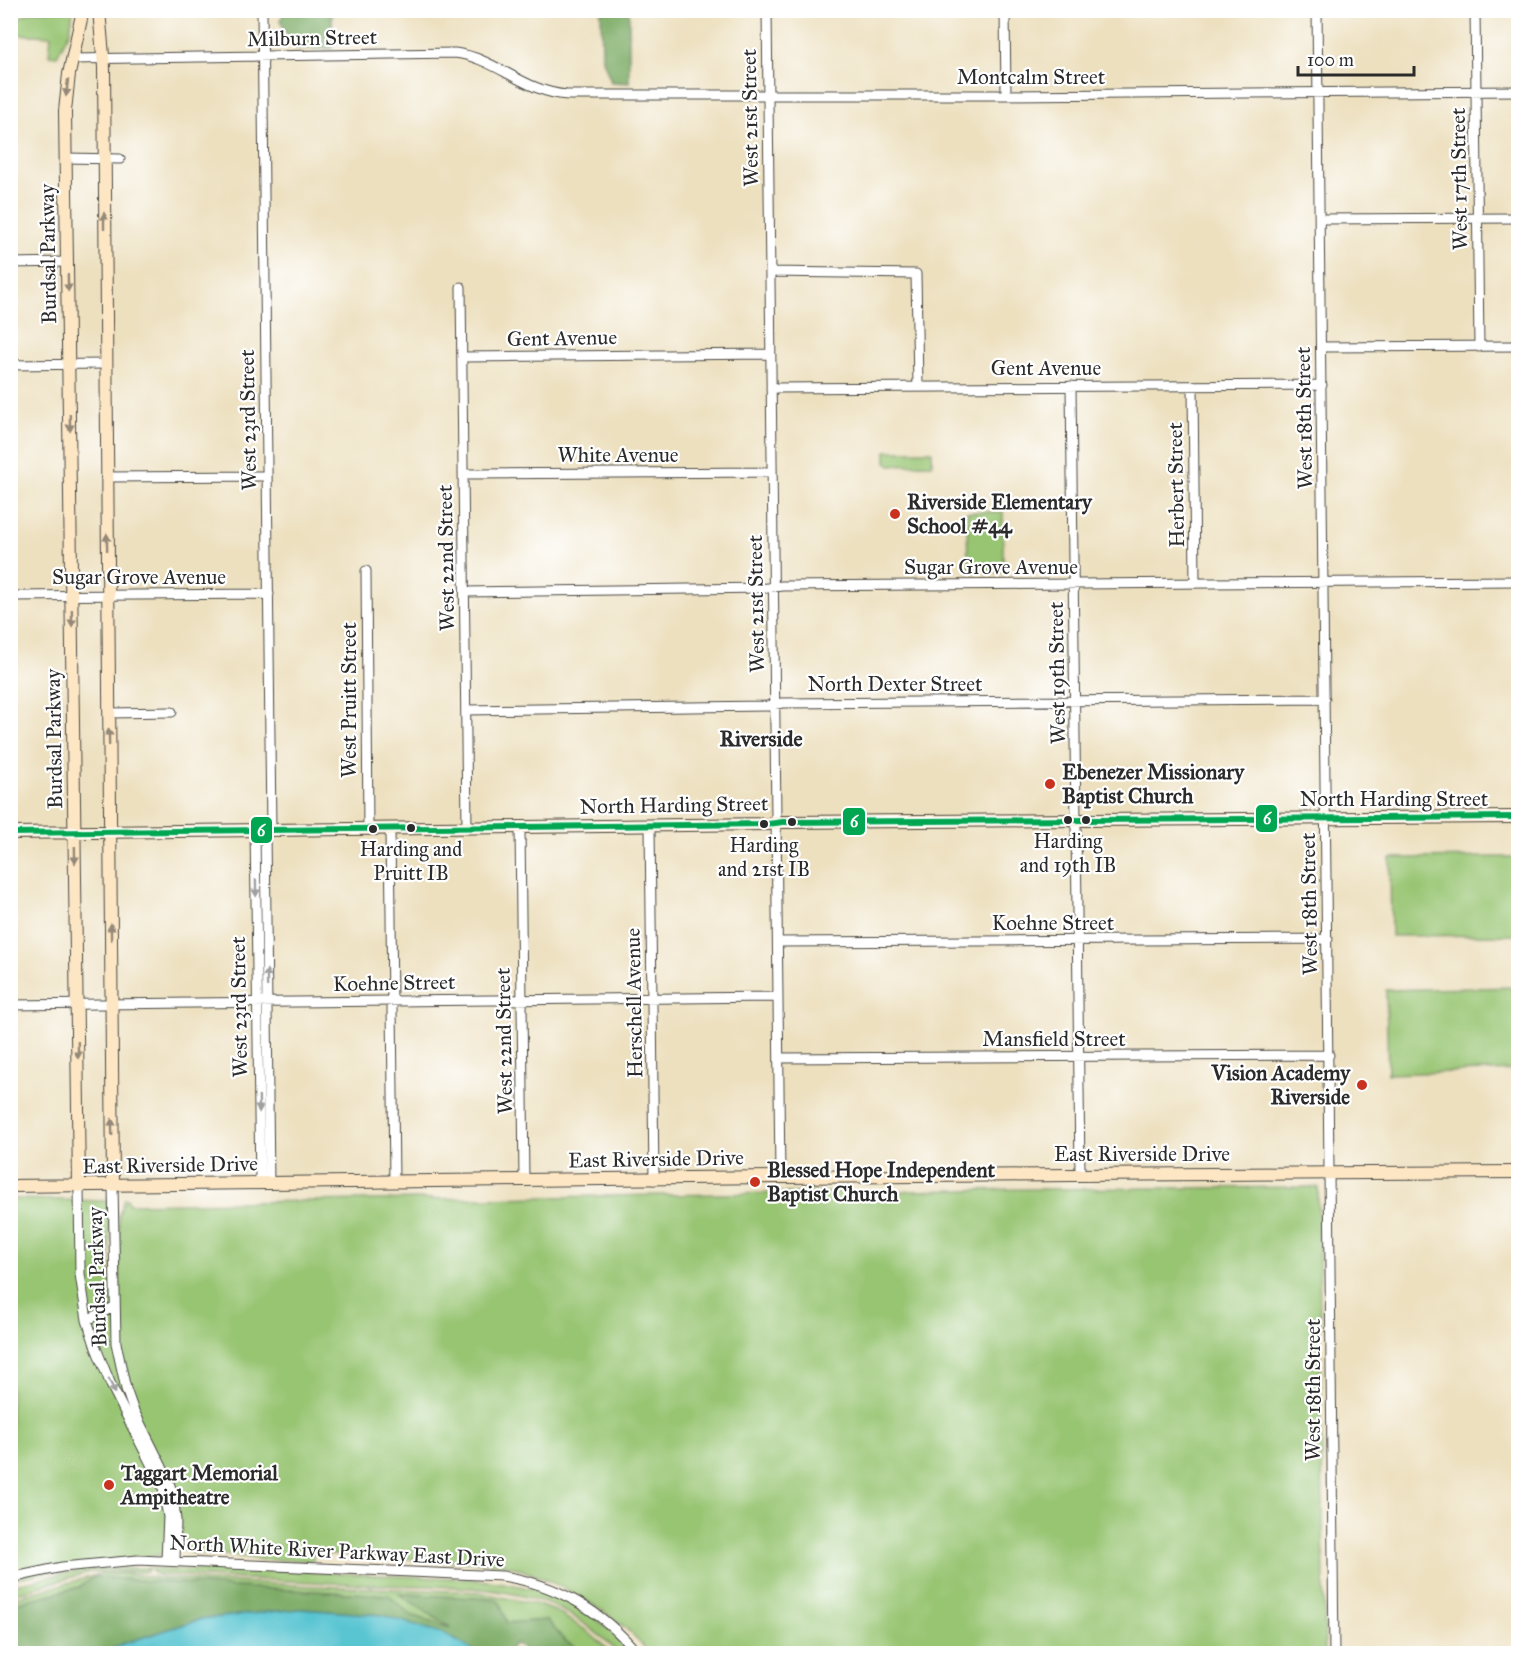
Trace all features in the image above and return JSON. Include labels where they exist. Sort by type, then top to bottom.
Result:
[{"type":"street","name":"Burdsal Parkway","points":[[83,10],[66,102],[80,1274],[87,1320],[96,1348],[111,1384],[163,1488],[168,1517],[170,1560]]},
{"type":"street","name":"Burdsal Parkway","points":[[99,10],[103,60],[114,1307],[116,1337],[126,1389],[173,1495],[176,1520],[170,1560]]},
{"type":"street","name":"West 23rd Street","points":[[262,10],[269,594],[262,1002],[265,1184]]},
{"type":"street","name":"West 21st Street","points":[[767,10],[780,1177]]},
{"type":"street","points":[[1005,10],[1006,95]]},
{"type":"street","name":"West 18th Street","points":[[1317,10],[1334,1653]]},
{"type":"street","name":"West 17th Street","points":[[1475,10],[1479,346]]},
{"type":"street","name":"Milburn Street","points":[[73,59],[458,54],[476,59],[543,92]]},
{"type":"street","name":"Montcalm Street","points":[[543,92],[567,95],[1006,95],[1518,92]]},
{"type":"street","points":[[66,158],[120,159]]},
{"type":"street","points":[[1320,219],[1518,218]]},
{"type":"street","points":[[10,263],[68,262]]},
{"type":"street","points":[[770,272],[916,274],[918,386]]},
{"type":"street","name":"West 22nd Street","points":[[461,287],[467,828]]},
{"type":"street","points":[[1321,347],[1518,346]]},
{"type":"street","name":"Gent Avenue","points":[[462,357],[771,354]]},
{"type":"street","points":[[10,365],[105,364]]},
{"type":"street","name":"Gent Avenue","points":[[771,388],[1322,385]]},
{"type":"street","name":"West 19th Street","points":[[1071,386],[1080,1174]]},
{"type":"street","name":"Herbert Street","points":[[1193,386],[1196,583]]},
{"type":"street","name":"White Avenue","points":[[464,474],[772,472]]},
{"type":"street","points":[[106,477],[267,477]]},
{"type":"street","name":"West Pruitt Street","points":[[366,571],[368,829]]},
{"type":"street","name":"Sugar Grove Avenue","points":[[465,592],[1518,581]]},
{"type":"street","name":"Sugar Grove Avenue","points":[[10,596],[269,594]]},
{"type":"street","name":"North Dexter Street","points":[[466,710],[767,706],[775,704],[1325,699]]},
{"type":"street","points":[[109,713],[172,712]]},
{"type":"street","name":"North Harding Street","points":[[10,832],[1518,817]]},
{"type":"street","name":"Herschell Avenue","points":[[650,826],[654,1180]]},
{"type":"street","name":"West 22nd Street","points":[[520,828],[524,1181]]},
{"type":"street","points":[[390,829],[394,1182]]},
{"type":"street","name":"Koehne Street","points":[[778,942],[1328,939]]},
{"type":"street","name":"Koehne Street","points":[[10,1005],[778,997]]},
{"type":"street","name":"Mansfield Street","points":[[779,1058],[1329,1055]]},
{"type":"street","name":"East Riverside Drive","points":[[10,1186],[1080,1174],[1518,1172]]},
{"type":"street","points":[[87,1320],[114,1307]]},
{"type":"street","name":"North White River Parkway East Drive","points":[[10,1578],[86,1563],[170,1560],[512,1577],[556,1591],[584,1605],[615,1629],[638,1653]]},
{"type":"green space","points":[[33,11],[73,11],[70,31],[57,56],[49,55],[51,36],[11,34],[11,21]]},
{"type":"green space","points":[[285,11],[340,11],[332,14],[332,49],[295,49],[280,21]]},
{"type":"green space","points":[[601,11],[629,11],[629,83],[611,82],[602,57]]},
{"type":"green space","points":[[886,451],[932,451],[932,464],[890,465],[886,461]]},
{"type":"green space","points":[[967,512],[1003,512],[1003,572],[968,572]]},
{"type":"green space","points":[[1517,857],[1518,935],[1391,936],[1390,858]]},
{"type":"green space","points":[[1518,987],[1518,1070],[1388,1074],[1386,990]]},
{"type":"green space","points":[[1318,1187],[1325,1653],[648,1653],[637,1639],[603,1611],[561,1587],[503,1564],[313,1553],[313,1561],[263,1560],[190,1553],[181,1545],[168,1493],[166,1554],[111,1561],[11,1579],[11,1199],[109,1201],[110,1266],[119,1335],[119,1215],[124,1199],[127,1199],[129,1204],[1024,1189]]},
{"type":"green space","points":[[150,1568],[147,1572],[89,1572],[11,1595],[11,1585],[84,1569]]},
{"type":"green space","points":[[152,1569],[279,1570],[498,1582],[555,1596],[582,1609],[608,1628],[632,1653],[618,1653],[592,1629],[562,1610],[540,1601],[500,1592],[459,1587],[159,1575],[153,1573]]},
{"type":"green space","points":[[100,1574],[312,1586],[478,1592],[535,1604],[555,1611],[586,1630],[612,1653],[583,1653],[564,1640],[547,1620],[506,1623],[500,1603],[401,1594],[453,1629],[484,1654],[478,1653],[445,1634],[417,1625],[387,1595],[93,1577],[80,1587],[11,1604],[10,1599]]},
{"type":"green space","points":[[93,1577],[388,1595],[411,1615],[451,1628],[399,1594],[494,1599],[500,1603],[507,1623],[547,1620],[564,1640],[583,1653],[527,1653],[515,1643],[507,1653],[478,1653],[445,1634],[382,1615],[300,1609],[201,1619],[122,1644],[106,1653],[11,1654],[11,1604],[80,1587]]},
{"type":"water","points":[[300,1609],[382,1615],[445,1634],[478,1653],[106,1653],[122,1644],[201,1619]]},
{"type":"transit line","name":"6","points":[[10,833],[783,822],[1518,817]]},
{"type":"place","name":"Riverside Elementary School #44","points":[[895,514]]},
{"type":"place","name":"Ebenezer Missionary Baptist Church","points":[[1050,784]]},
{"type":"place","name":"Harding and 19th IB","points":[[1068,820]]},
{"type":"place","name":"Harding and 21st IB","points":[[764,824]]},
{"type":"place","name":"Harding and Pruitt IB","points":[[411,828]]},
{"type":"place","name":"Vision Academy Riverside","points":[[1362,1085]]},
{"type":"place","name":"Blessed Hope Independent Baptist Church","points":[[755,1182]]},
{"type":"place","name":"Taggart Memorial Ampitheatre","points":[[109,1485]]},
{"type":"district","name":"Riverside","points":[[761,738]]}]
